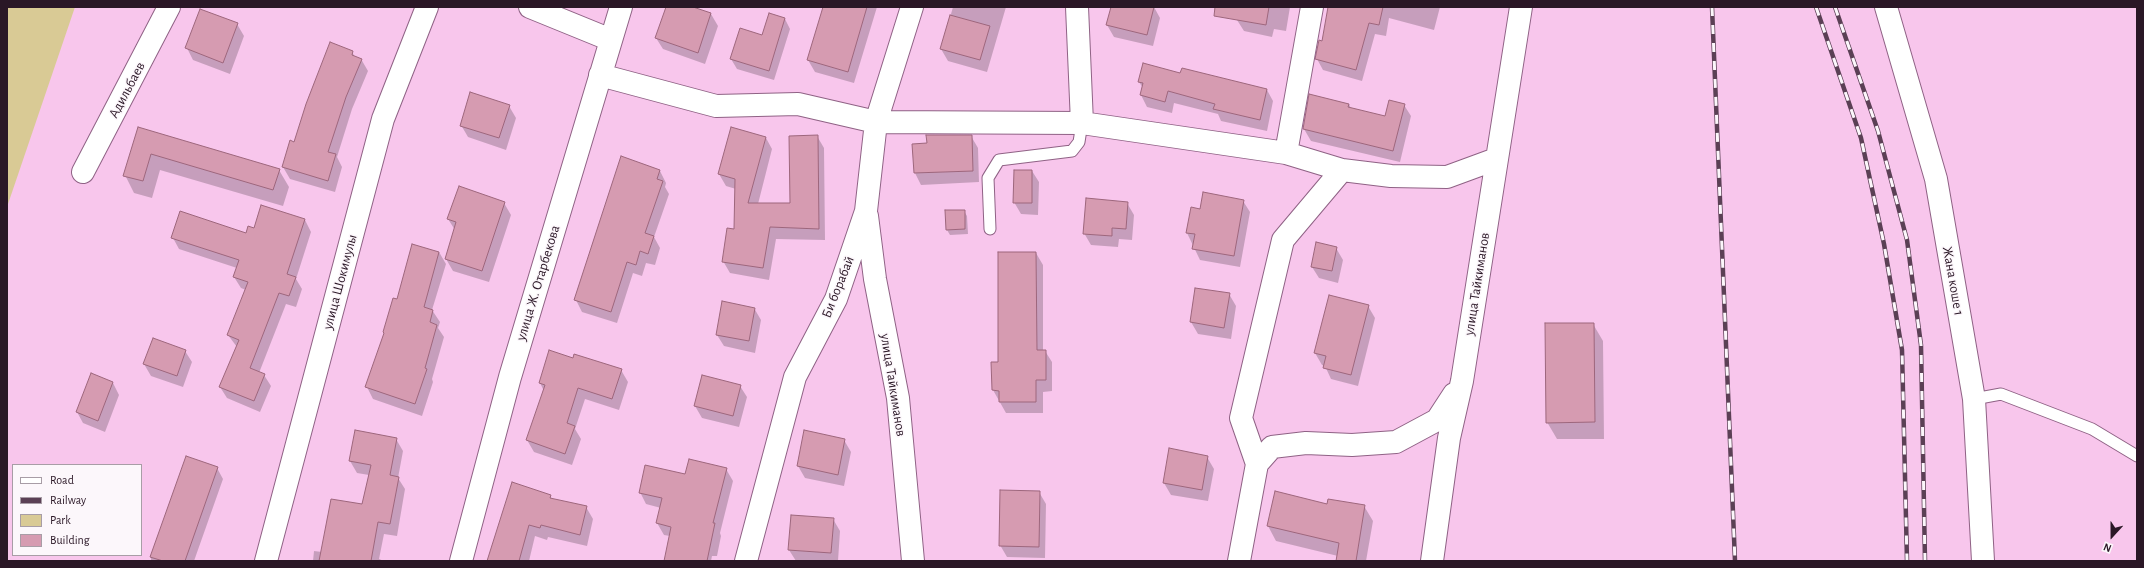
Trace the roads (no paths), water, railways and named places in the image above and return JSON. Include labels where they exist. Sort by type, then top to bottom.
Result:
[{"type":"street","name":"Адильбаев","points":[[83,172],[169,7]]},
{"type":"street","name":"улица Шокимулы","points":[[266,561],[383,119],[427,7]]},
{"type":"street","points":[[530,7],[611,40]]},
{"type":"street","name":"улица Ж. Отарбекова","points":[[461,561],[508,385],[621,7]]},
{"type":"street","name":"Би борабай","points":[[746,561],[795,377],[836,299],[866,211],[876,122],[912,7]]},
{"type":"street","points":[[1077,7],[1082,123]]},
{"type":"street","points":[[1286,153],[1312,7]]},
{"type":"street","name":"улица Тайкиманов","points":[[1432,561],[1449,438],[1462,381],[1521,7]]},
{"type":"street","name":"Жана коше 1","points":[[1886,7],[1936,179],[1974,399],[1983,561]]},
{"type":"street","points":[[600,76],[716,106],[798,104],[876,122],[1082,123],[1286,153],[1342,170],[1391,176],[1447,176],[1496,158]]},
{"type":"street","points":[[1239,561],[1257,464],[1241,418],[1283,240],[1342,170]]},
{"type":"street","name":"улица Тайкиманов","points":[[866,211],[875,279],[898,398],[913,561]]},
{"type":"street","points":[[1257,464],[1272,447],[1306,443],[1352,445],[1396,442],[1437,420],[1462,381]]},
{"type":"lane","points":[[990,229],[988,178],[999,160],[1072,151],[1079,142],[1082,123]]},
{"type":"lane","points":[[1974,399],[2001,394],[2092,429],[2137,456]]},
{"type":"railway","points":[[1712,7],[1735,561]]},
{"type":"railway","points":[[1816,7],[1861,138],[1884,244],[1902,350],[1907,561]]},
{"type":"railway","points":[[1835,7],[1878,131],[1907,240],[1921,345],[1925,561]]}]
